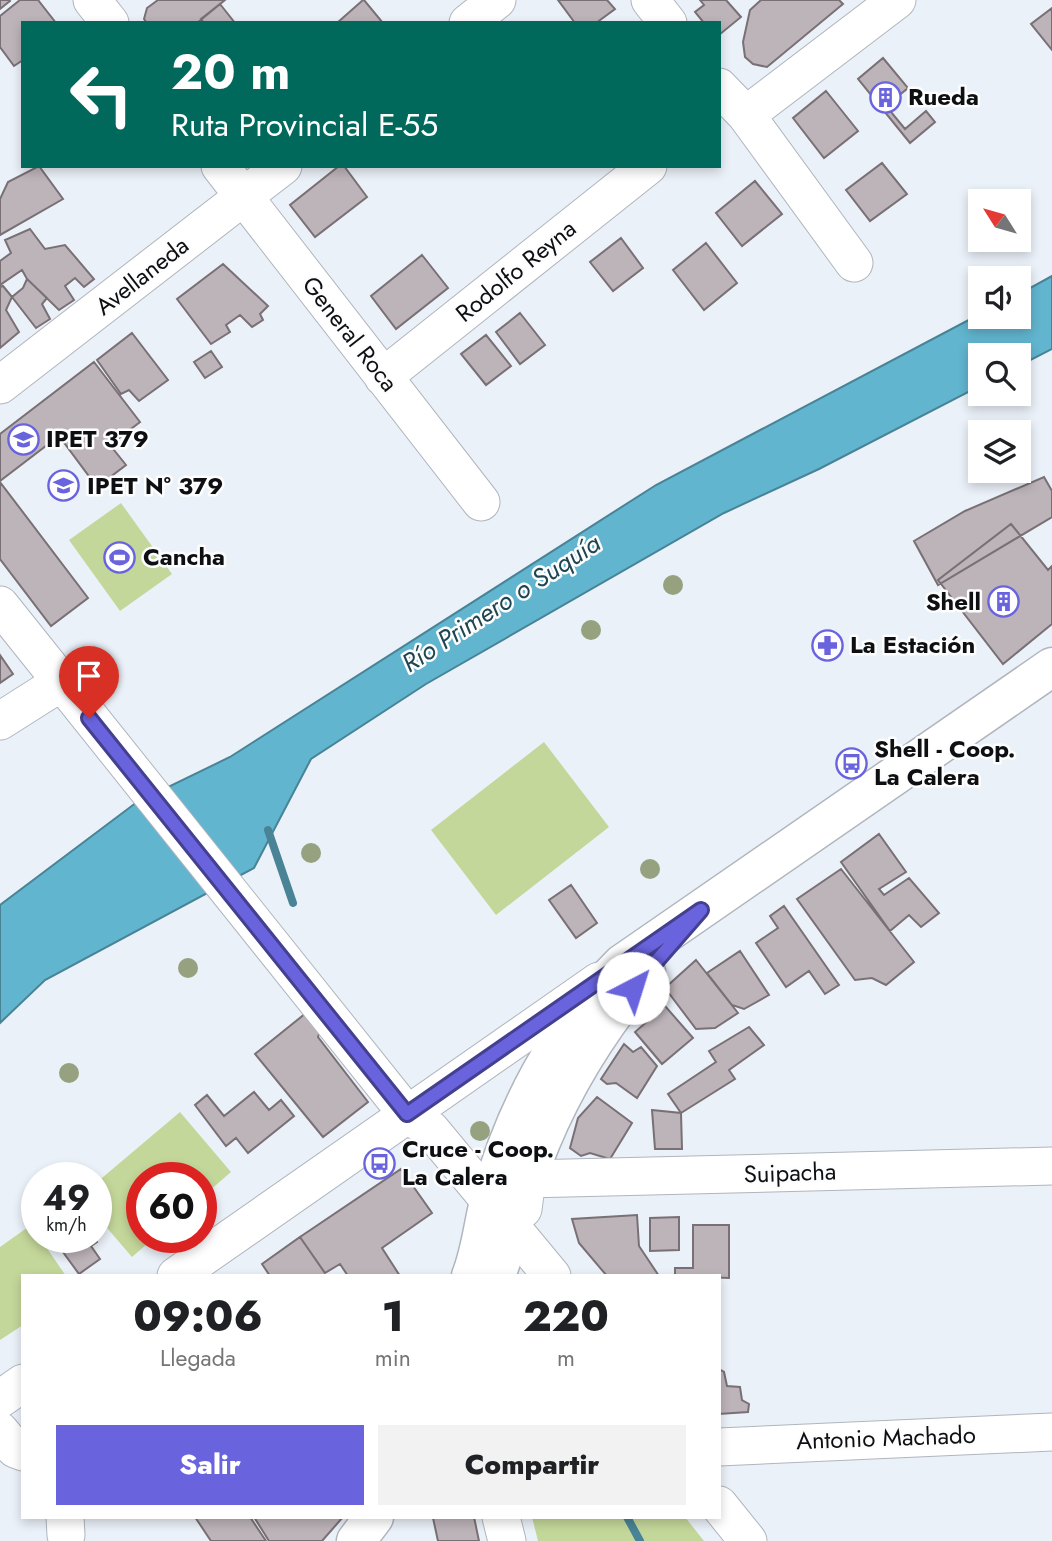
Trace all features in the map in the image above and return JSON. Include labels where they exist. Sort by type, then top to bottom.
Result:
[{"type":"main road","points":[[502,1243],[512,1135],[550,1059],[586,1003],[622,964],[1052,667]]},
{"type":"main road","points":[[473,1274],[502,1243],[562,1097],[603,1027],[701,910]]},
{"type":"main road","points":[[356,1541],[372,1519]]},
{"type":"street","points":[[92,0],[108,21]]},
{"type":"street","points":[[471,21],[497,0]]},
{"type":"street","points":[[650,0],[666,21]]},
{"type":"street","points":[[854,263],[729,103],[897,0]]},
{"type":"street","name":"General Roca","points":[[221,168],[481,502]]},
{"type":"street","name":"Avellaneda","points":[[0,385],[280,168]]},
{"type":"street","name":"Rodolfo Reyna","points":[[383,377],[645,168]]},
{"type":"street","points":[[0,606],[407,1114],[431,1130],[502,1243],[549,1274]]},
{"type":"street","points":[[0,721],[60,683]]},
{"type":"street","points":[[179,1274],[622,964]]},
{"type":"street","name":"Suipacha","points":[[527,1179],[1051,1165]]},
{"type":"street","points":[[527,1179],[524,1218],[568,1274]]},
{"type":"street","points":[[0,1399],[21,1384]]},
{"type":"street","points":[[0,1431],[21,1451]]},
{"type":"street","name":"Antonio Machado","points":[[721,1447],[1052,1432]]},
{"type":"street","points":[[721,1507],[748,1541]]},
{"type":"street","points":[[502,1519],[507,1541]]},
{"type":"green space","name":"Cancha","points":[[121,503],[172,574],[120,611],[69,540]]},
{"type":"green space","points":[[544,742],[609,827],[496,915],[431,830]]},
{"type":"green space","points":[[180,1112],[231,1172],[217,1184],[217,1162],[126,1162],[126,1250],[112,1234],[112,1169]]},
{"type":"green space","points":[[21,1232],[21,1253],[50,1253],[65,1274],[21,1274],[21,1326],[0,1340],[0,1247]]},
{"type":"green space","points":[[532,1519],[687,1519],[704,1541],[538,1541]]},
{"type":"water","name":"Río Primero o Suquía","points":[[1052,276],[1052,349],[1031,360],[1031,343],[968,343],[968,392],[819,469],[724,513],[426,684],[311,759],[254,868],[45,980],[0,1023],[0,905],[137,802],[230,757],[656,485],[968,320],[968,329],[1031,329],[1031,287]]},
{"type":"building","points":[[0,0],[9,0],[10,1],[0,9]]},
{"type":"building","points":[[20,0],[38,0],[54,21],[21,21],[21,61],[14,66],[0,47],[0,16]]},
{"type":"building","points":[[158,0],[225,0],[199,21],[146,21],[147,8]]},
{"type":"building","points":[[363,0],[381,21],[339,21]]},
{"type":"building","points":[[558,0],[607,0],[615,9],[599,21],[574,21]]},
{"type":"building","points":[[700,0],[726,0],[741,17],[721,33],[721,21],[702,21],[695,12],[704,5]]},
{"type":"building","points":[[761,0],[839,0],[843,4],[767,67],[753,64],[745,57],[743,42],[750,10]]},
{"type":"building","points":[[220,4],[233,21],[202,21],[201,19]]},
{"type":"building","points":[[1052,8],[1052,50],[1031,24]]},
{"type":"building","name":"Rueda","points":[[883,58],[908,88],[886,106],[905,129],[926,111],[935,122],[910,143],[858,79]]},
{"type":"building","points":[[826,91],[858,131],[824,158],[793,118]]},
{"type":"building","points":[[882,163],[907,194],[870,221],[846,190]]},
{"type":"building","points":[[35,168],[40,168],[63,199],[0,235],[0,199],[8,182]]},
{"type":"building","points":[[336,168],[345,168],[367,197],[315,237],[290,205]]},
{"type":"building","points":[[755,181],[782,214],[742,246],[716,213]]},
{"type":"building","points":[[30,229],[45,249],[65,245],[94,279],[84,287],[75,278],[65,286],[74,300],[59,310],[27,279],[22,270],[0,285],[0,261],[11,253],[5,240]]},
{"type":"building","points":[[621,238],[643,268],[613,291],[590,262]]},
{"type":"building","points":[[706,243],[737,283],[704,310],[673,270]]},
{"type":"building","points":[[422,255],[448,288],[396,329],[371,296]]},
{"type":"building","points":[[223,264],[268,306],[260,314],[263,320],[252,327],[240,315],[226,325],[230,332],[211,344],[177,299]]},
{"type":"building","points":[[27,279],[47,298],[42,304],[50,319],[36,328],[12,297],[23,288]]},
{"type":"building","points":[[3,286],[12,297],[6,310],[19,332],[0,348],[0,287]]},
{"type":"building","points":[[520,313],[545,345],[520,364],[496,332]]},
{"type":"building","points":[[132,333],[168,380],[139,401],[129,390],[121,394],[97,360]]},
{"type":"building","points":[[486,335],[511,366],[486,385],[461,354]]},
{"type":"building","points":[[211,351],[222,367],[205,378],[194,362]]},
{"type":"building","points":[[94,362],[140,422],[110,445],[126,465],[97,487],[59,436],[0,481],[0,434]]},
{"type":"building","name":"Shell","points":[[1044,477],[1052,491],[1052,517],[938,585],[914,541],[965,511]]},
{"type":"building","points":[[0,482],[88,598],[51,626],[0,559]]},
{"type":"building","name":"Shell","points":[[1011,524],[1048,570],[1052,566],[1052,624],[1003,664],[938,580]]},
{"type":"building","points":[[0,655],[13,674],[0,683]]},
{"type":"building","points":[[879,834],[906,872],[879,889],[884,895],[909,878],[939,913],[921,927],[909,915],[890,931],[841,862]]},
{"type":"building","points":[[841,869],[914,962],[886,985],[872,978],[855,980],[797,899]]},
{"type":"building","points":[[571,885],[597,923],[576,938],[549,900]]},
{"type":"building","points":[[784,906],[839,985],[825,994],[809,971],[786,987],[756,943],[778,928],[770,916]]},
{"type":"building","points":[[740,951],[769,995],[744,1009],[732,1005],[707,973]]},
{"type":"building","points":[[696,960],[738,1013],[715,1028],[696,1029],[665,988]]},
{"type":"building","points":[[665,1006],[693,1038],[662,1064],[635,1032]]},
{"type":"building","points":[[306,1013],[320,1031],[318,1037],[368,1102],[323,1137],[255,1054]]},
{"type":"building","points":[[749,1027],[764,1045],[729,1070],[735,1079],[681,1113],[668,1094],[716,1062],[709,1051]]},
{"type":"building","points":[[624,1044],[633,1052],[641,1047],[657,1066],[637,1098],[616,1083],[607,1084],[601,1079]]},
{"type":"building","points":[[254,1092],[269,1110],[281,1100],[294,1116],[248,1153],[236,1138],[226,1146],[195,1105],[207,1095],[224,1116]]},
{"type":"building","points":[[597,1097],[632,1123],[610,1159],[590,1153],[581,1156],[570,1148],[578,1118]]},
{"type":"building","points":[[652,1110],[681,1113],[682,1149],[655,1149]]},
{"type":"building","points":[[401,1169],[432,1213],[382,1248],[399,1274],[347,1274],[340,1264],[325,1273],[300,1237]]},
{"type":"building","points":[[637,1215],[639,1246],[658,1274],[605,1274],[579,1243],[572,1219]]},
{"type":"building","points":[[679,1217],[679,1250],[650,1251],[650,1218]]},
{"type":"building","points":[[693,1225],[729,1225],[729,1278],[721,1278],[721,1274],[675,1274],[675,1268],[693,1268]]},
{"type":"building","points":[[300,1237],[326,1274],[269,1274],[262,1264]]},
{"type":"building","points":[[64,1253],[96,1253],[100,1259],[79,1274]]},
{"type":"building","points":[[721,1370],[724,1372],[727,1386],[740,1387],[742,1400],[749,1404],[748,1412],[721,1414]]},
{"type":"building","points":[[196,1519],[251,1519],[266,1541],[211,1541]]},
{"type":"building","points":[[255,1519],[341,1519],[322,1541],[269,1541]]},
{"type":"building","points":[[433,1519],[474,1519],[479,1541],[438,1541]]},
{"type":"waterway","points":[[268,830],[293,903]]},
{"type":"waterway","points":[[628,1519],[640,1541]]},
{"type":"place","name":"Rueda","points":[[885,97]]},
{"type":"place","name":"IPET 379","points":[[23,439]]},
{"type":"place","name":"IPET N° 379","points":[[64,486]]},
{"type":"place","name":"Cancha","points":[[120,557]]},
{"type":"place","name":"Shell","points":[[1004,602]]},
{"type":"place","name":"La Estación","points":[[827,645]]},
{"type":"place","name":"Shell - Coop. La Calera","points":[[851,763]]},
{"type":"place","name":"Cruce - Coop. La Calera","points":[[379,1163]]},
{"type":"route","points":[[89,718],[150,790],[407,1114],[701,910],[633,988]]}]
